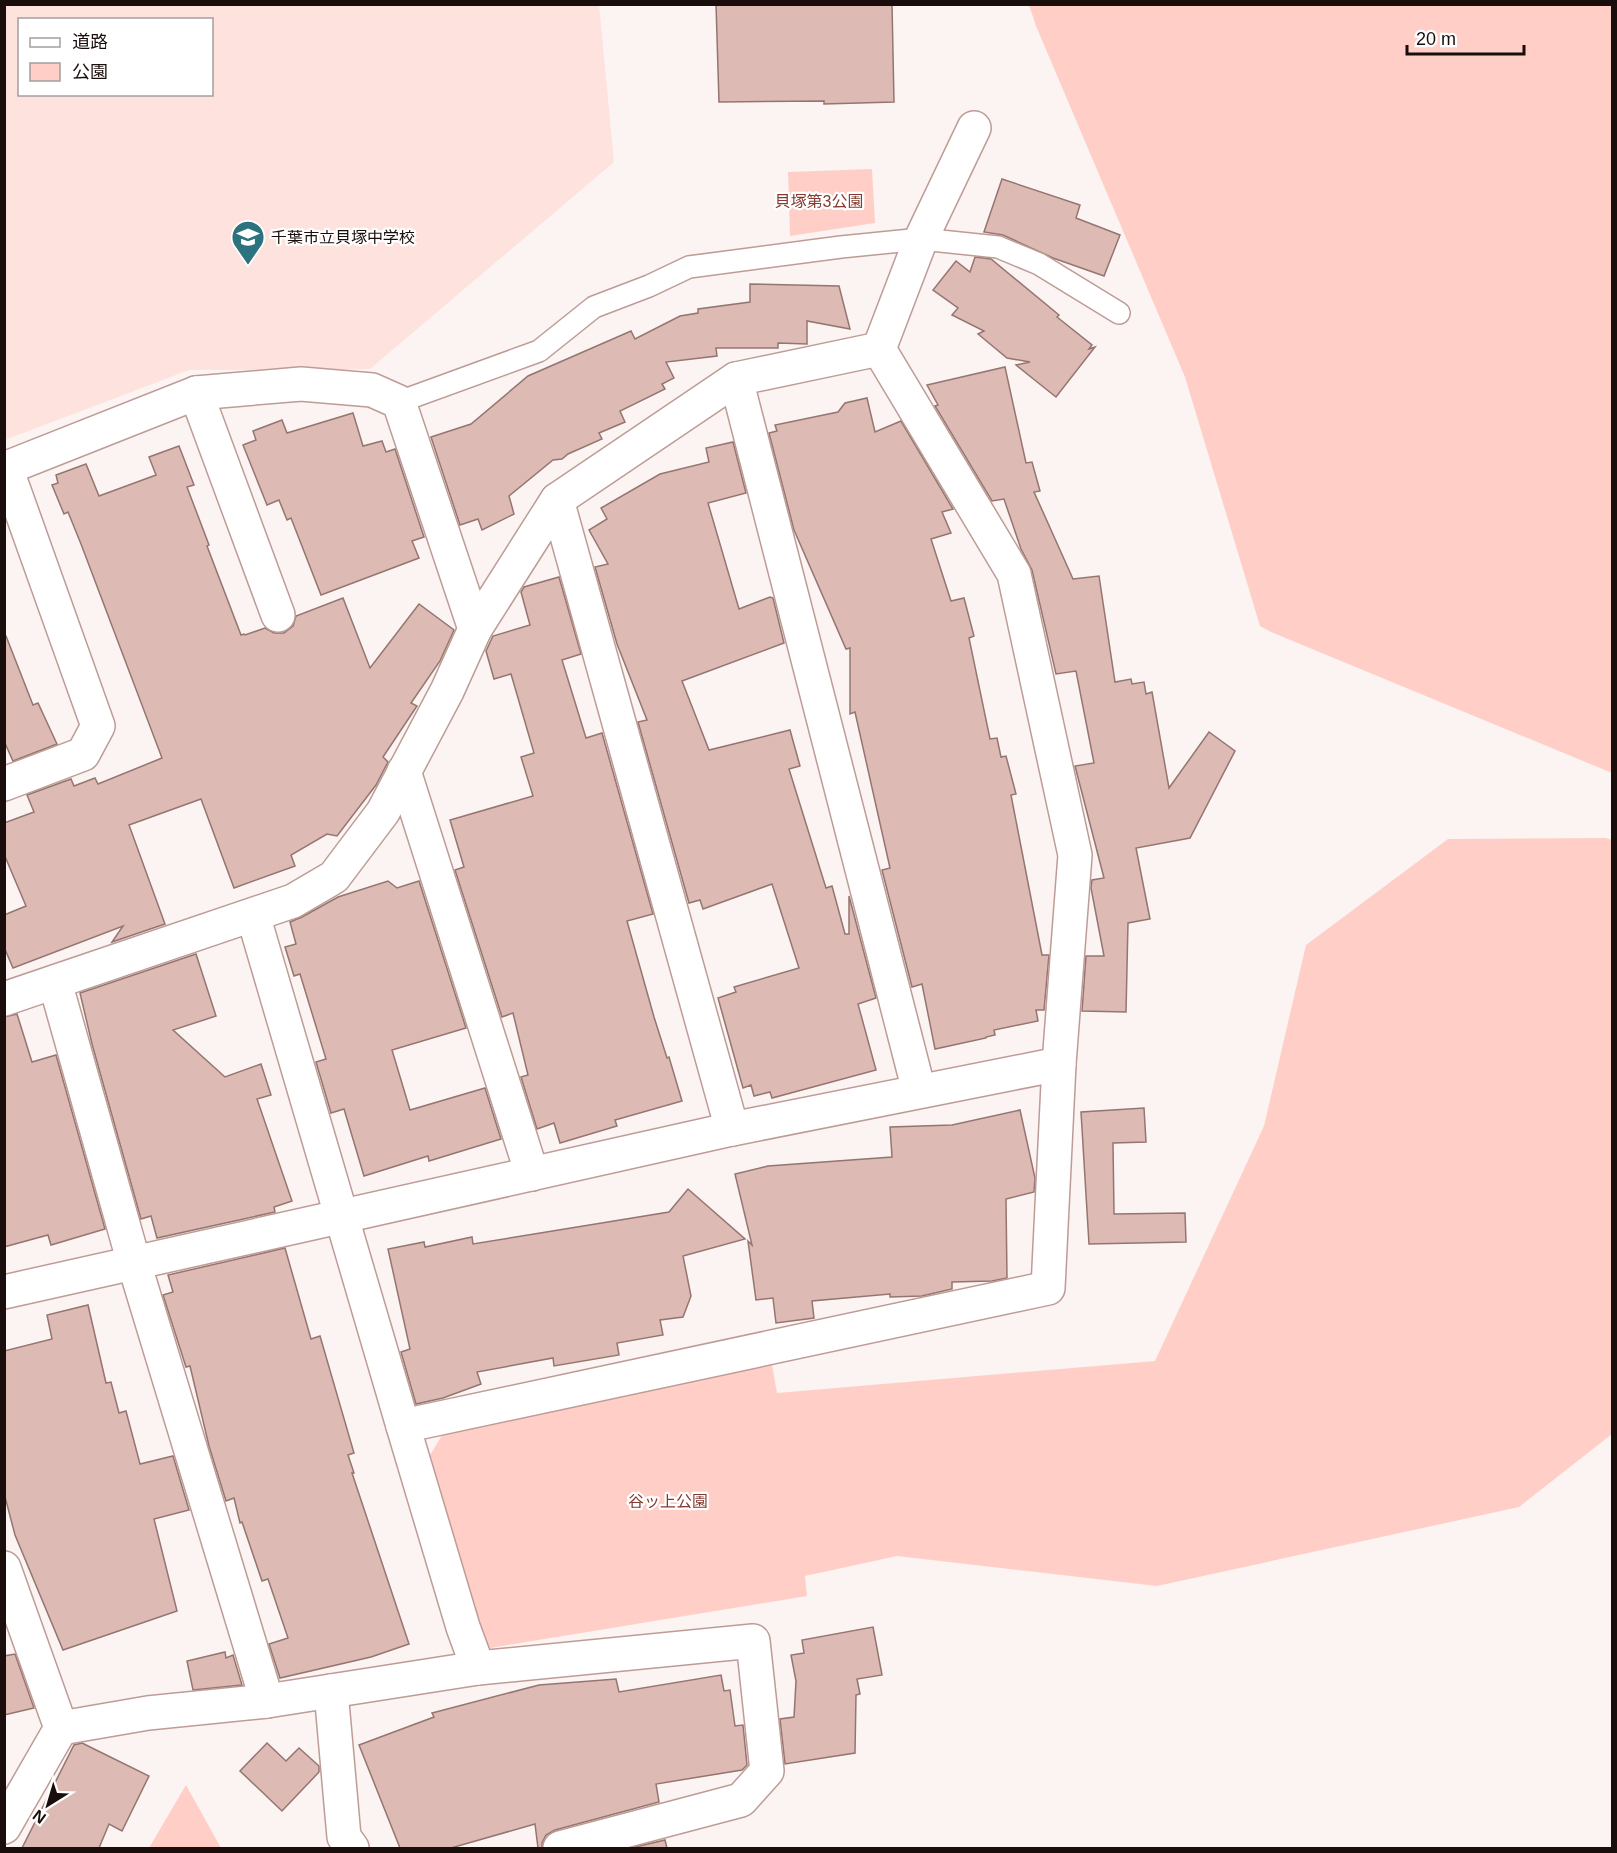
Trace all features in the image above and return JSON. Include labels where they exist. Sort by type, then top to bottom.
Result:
[{"type":"street","points":[[879,349],[921,239],[974,128]]},
{"type":"street","points":[[4,999],[293,901],[334,877],[383,812],[447,691],[475,629],[557,500],[736,379],[879,349]]},
{"type":"street","points":[[403,1426],[1048,1288],[1059,1064],[1075,855],[1014,574],[879,349]]},
{"type":"street","points":[[736,379],[919,1091]]},
{"type":"street","points":[[4,784],[83,754],[98,726],[5,468],[196,393],[301,384],[372,390],[399,402],[475,629]]},
{"type":"street","points":[[196,393],[278,615]]},
{"type":"street","points":[[557,500],[732,1129]]},
{"type":"street","points":[[404,771],[532,1174]]},
{"type":"street","points":[[253,915],[340,1217],[463,1627],[478,1668]]},
{"type":"street","points":[[55,982],[134,1263],[267,1701]]},
{"type":"street","points":[[4,1292],[732,1129],[1059,1064]]},
{"type":"street","points":[[4,1568],[61,1728],[4,1827]]},
{"type":"street","points":[[61,1728],[148,1713],[267,1701],[478,1668],[753,1641],[767,1771],[741,1800],[560,1848]]},
{"type":"street","points":[[331,1691],[344,1837],[352,1848]]},
{"type":"lane","points":[[399,402],[539,351],[594,307],[650,286],[689,267],[921,239],[998,247],[1039,264],[1119,313]]},
{"type":"shaded area","name":"千葉市立貝塚中学校","points":[[5,5],[599,5],[614,162],[370,369],[189,370],[5,440]]},
{"type":"green space","points":[[1029,5],[1612,5],[1612,773],[1260,626],[1185,377]]},
{"type":"green space","name":"貝塚第3公園","points":[[872,169],[875,223],[790,236],[788,172]]},
{"type":"green space","name":"谷ッ上公園","points":[[1606,838],[1612,840],[1612,1434],[1519,1507],[1157,1586],[897,1556],[805,1576],[807,1596],[490,1648],[476,1637],[430,1455],[444,1432],[771,1359],[777,1393],[1155,1361],[1264,1126],[1306,945],[1448,839]]},
{"type":"green space","points":[[186,1785],[221,1848],[149,1848]]},
{"type":"building","points":[[716,4],[892,4],[894,102],[824,104],[824,101],[719,102]]},
{"type":"building","points":[[1002,179],[1080,205],[1076,218],[1120,235],[1104,276],[1053,258],[1003,235],[984,232]]},
{"type":"building","points":[[975,257],[991,259],[1092,345],[1089,349],[1095,347],[1056,397],[1016,365],[1030,362],[1007,358],[978,334],[984,331],[952,315],[958,308],[933,290],[956,261],[970,272]]},
{"type":"building","points":[[750,284],[839,286],[850,329],[807,321],[807,344],[778,343],[778,348],[716,348],[717,356],[666,362],[674,378],[662,384],[665,389],[620,411],[625,422],[599,433],[602,439],[562,459],[553,460],[509,496],[514,514],[482,530],[478,519],[460,525],[431,437],[471,424],[528,376],[631,331],[635,339],[680,316],[698,313],[698,309],[750,302]]},
{"type":"building","points":[[1005,367],[1026,463],[1032,462],[1040,491],[1034,492],[1073,579],[1099,576],[1115,682],[1131,679],[1132,684],[1144,682],[1146,694],[1152,692],[1169,788],[1209,732],[1235,751],[1190,838],[1136,848],[1150,919],[1128,923],[1126,1012],[1082,1011],[1086,956],[1104,956],[1091,888],[1092,880],[1104,878],[1075,766],[1094,763],[1076,671],[1056,674],[1032,570],[1021,549],[1004,499],[992,501],[935,406],[938,405],[927,385]]},
{"type":"building","points":[[867,398],[875,432],[901,421],[953,509],[942,512],[951,533],[931,539],[951,601],[964,598],[974,636],[969,638],[990,739],[997,738],[1001,757],[1006,756],[1016,794],[1011,795],[1042,955],[1049,955],[1044,1010],[1036,1010],[1038,1021],[994,1030],[995,1035],[986,1038],[935,1049],[922,984],[912,987],[882,870],[890,868],[855,712],[850,714],[850,648],[846,649],[794,530],[769,433],[777,431],[775,425],[838,412],[845,403]]},
{"type":"building","points":[[353,413],[363,446],[382,441],[386,452],[395,449],[424,537],[412,541],[419,558],[321,595],[291,518],[287,520],[279,500],[267,505],[243,445],[256,440],[253,431],[282,420],[287,433]]},
{"type":"building","points":[[733,442],[746,493],[708,503],[739,609],[770,597],[773,598],[784,643],[682,681],[709,750],[790,730],[800,766],[789,769],[826,888],[832,886],[845,934],[849,934],[849,896],[876,998],[858,1004],[876,1070],[772,1098],[770,1092],[754,1096],[751,1085],[743,1088],[718,998],[736,992],[734,987],[799,968],[772,884],[703,909],[700,900],[689,903],[638,722],[647,720],[617,644],[595,567],[608,564],[589,530],[607,519],[601,508],[660,474],[709,462],[706,448]]},
{"type":"building","points":[[179,446],[194,485],[187,487],[241,635],[265,628],[274,633],[284,633],[293,626],[296,616],[343,598],[370,668],[419,604],[454,630],[440,661],[411,703],[417,706],[383,757],[388,762],[376,785],[337,836],[327,834],[291,855],[295,866],[234,888],[201,799],[129,825],[165,924],[112,942],[123,926],[13,968],[4,947],[4,915],[26,906],[4,854],[4,823],[34,812],[27,795],[71,779],[74,786],[95,778],[98,784],[162,758],[81,544],[68,512],[64,514],[52,485],[58,483],[56,475],[86,464],[99,496],[156,475],[149,457]]},
{"type":"building","points":[[559,577],[581,654],[562,660],[586,738],[602,733],[653,914],[627,921],[654,1017],[682,1101],[615,1120],[617,1126],[560,1143],[554,1123],[537,1129],[521,1077],[528,1075],[513,1013],[502,1017],[455,870],[464,867],[450,820],[533,796],[521,757],[534,753],[511,674],[494,679],[486,651],[493,636],[530,625],[521,592],[524,587]]},
{"type":"building","points":[[4,636],[6,636],[33,705],[38,703],[57,744],[13,761],[4,741]]},
{"type":"building","points":[[388,881],[397,888],[419,881],[466,1028],[392,1050],[410,1110],[485,1088],[501,1139],[429,1161],[428,1156],[364,1176],[344,1109],[331,1113],[316,1062],[326,1059],[300,974],[294,976],[285,947],[296,944],[290,922],[338,897]]},
{"type":"building","points":[[196,954],[216,1016],[173,1030],[225,1077],[261,1064],[271,1095],[257,1099],[292,1201],[274,1207],[275,1212],[157,1238],[151,1216],[141,1219],[80,993]]},
{"type":"building","points":[[17,1014],[32,1062],[56,1055],[105,1229],[51,1245],[48,1235],[4,1247],[4,1017]]},
{"type":"building","points":[[1144,1108],[1146,1142],[1113,1143],[1114,1214],[1185,1213],[1186,1242],[1089,1244],[1081,1112]]},
{"type":"building","points":[[1020,1110],[1035,1178],[1034,1192],[1006,1199],[1007,1278],[992,1281],[952,1282],[952,1289],[922,1296],[890,1297],[890,1294],[812,1301],[814,1318],[776,1323],[773,1298],[756,1300],[748,1241],[752,1245],[735,1174],[768,1166],[892,1157],[890,1127],[952,1125]]},
{"type":"building","points":[[688,1189],[745,1239],[683,1256],[691,1296],[683,1317],[660,1320],[663,1335],[617,1343],[619,1355],[554,1366],[553,1358],[477,1372],[481,1384],[443,1398],[416,1404],[401,1352],[410,1349],[388,1249],[424,1242],[425,1247],[472,1237],[473,1244],[669,1212]]},
{"type":"building","points":[[285,1248],[311,1339],[320,1336],[354,1453],[348,1455],[354,1473],[352,1473],[409,1644],[371,1657],[280,1678],[269,1644],[288,1638],[268,1579],[262,1581],[242,1522],[240,1523],[234,1498],[226,1501],[209,1446],[190,1366],[186,1367],[163,1295],[173,1292],[168,1275]]},
{"type":"building","points":[[88,1305],[106,1383],[111,1382],[119,1413],[126,1411],[140,1464],[173,1456],[189,1510],[154,1519],[177,1611],[63,1650],[15,1535],[4,1493],[4,1351],[52,1339],[47,1315]]},
{"type":"building","points":[[873,1627],[882,1675],[857,1679],[860,1694],[856,1695],[855,1753],[785,1764],[780,1719],[794,1717],[796,1681],[791,1655],[804,1653],[802,1640]]},
{"type":"building","points":[[225,1652],[226,1658],[233,1655],[242,1685],[193,1690],[187,1661]]},
{"type":"building","points":[[15,1654],[34,1708],[4,1715],[4,1656]]},
{"type":"building","points":[[721,1675],[724,1691],[730,1690],[735,1726],[743,1725],[747,1765],[742,1770],[656,1784],[659,1802],[555,1830],[546,1835],[542,1848],[538,1848],[535,1824],[451,1848],[400,1848],[359,1745],[434,1717],[432,1713],[539,1685],[616,1679],[619,1692]]},
{"type":"building","points":[[82,1743],[149,1776],[122,1831],[109,1824],[99,1848],[22,1848],[74,1745]]},
{"type":"building","points":[[267,1743],[286,1761],[299,1748],[319,1766],[319,1772],[282,1811],[240,1771]]},
{"type":"building","points":[[665,1840],[667,1848],[631,1848]]},
{"type":"place","name":"千葉市立貝塚中学校","points":[[248,266]]}]
